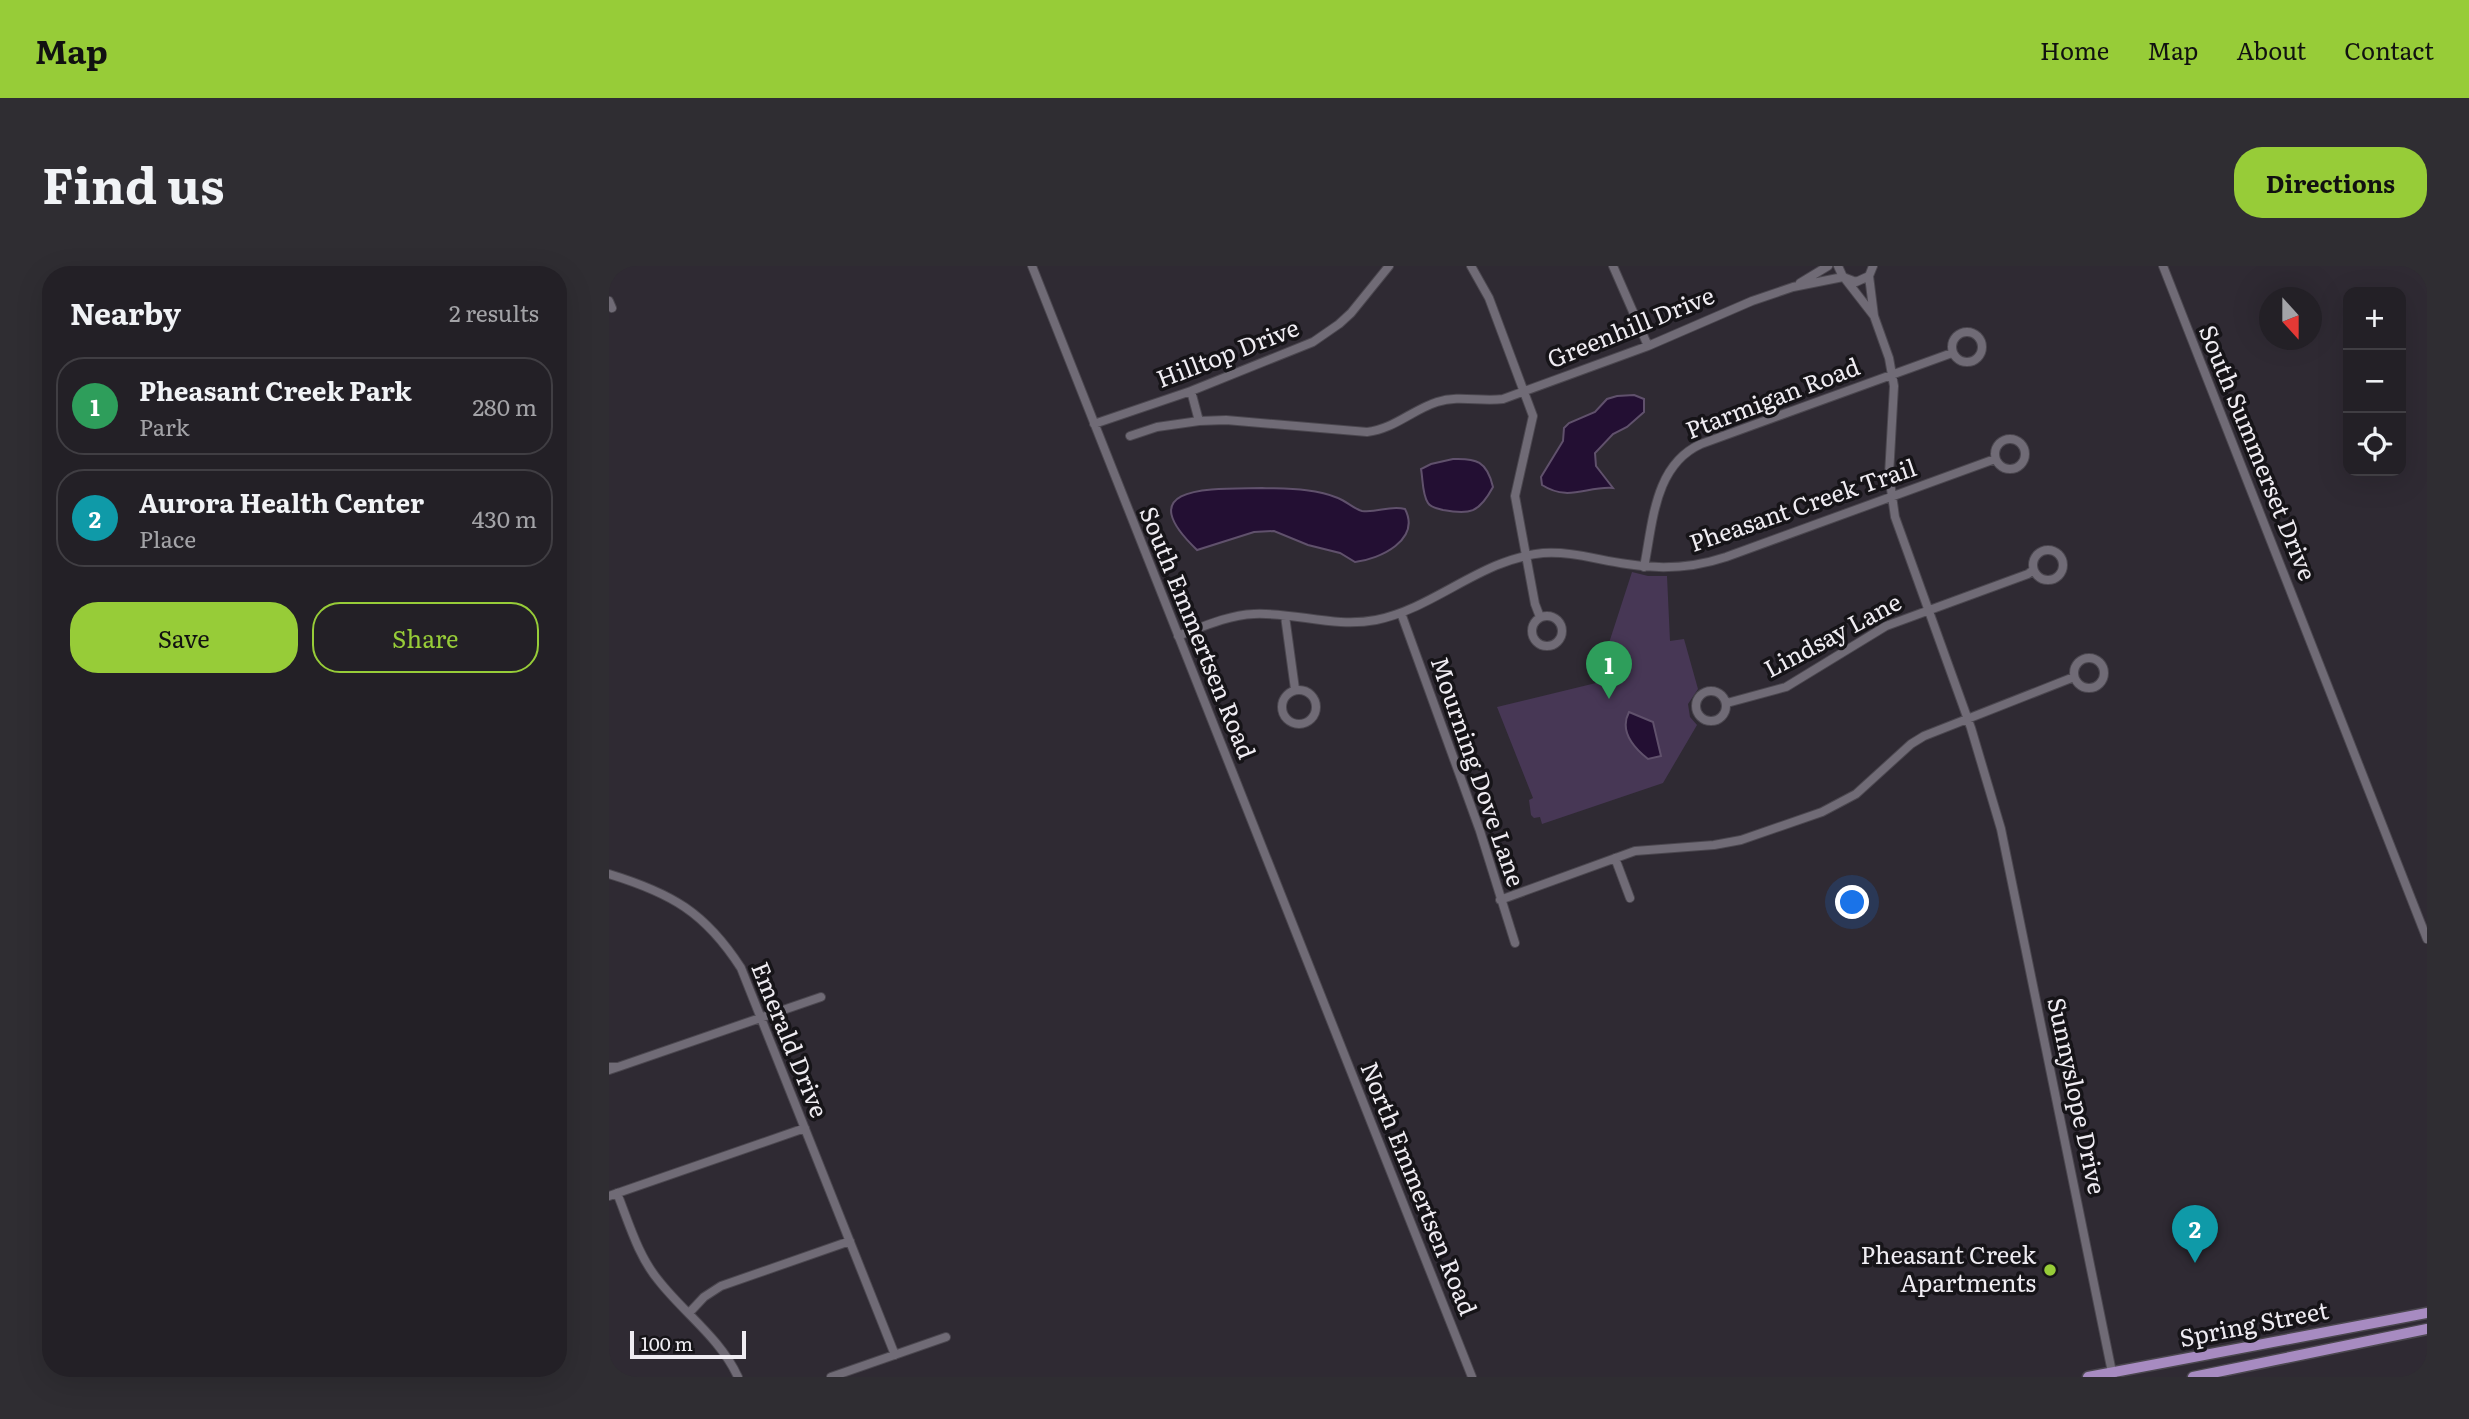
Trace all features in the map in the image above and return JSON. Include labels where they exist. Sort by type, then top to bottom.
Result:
[{"type":"main road","name":"Spring Street","points":[[2088,1377],[2113,1375],[2427,1313]]},
{"type":"main road","name":"Spring Street","points":[[2193,1377],[2427,1329]]},
{"type":"street","name":"South Emmertsen Road","points":[[1032,266],[1327,1015]]},
{"type":"street","name":"Hilltop Drive","points":[[1094,424],[1191,391],[1299,349],[1320,338],[1351,313],[1389,266]]},
{"type":"street","points":[[1471,266],[1492,305],[1533,416],[1515,496],[1535,604],[1540,617]]},
{"type":"street","points":[[1613,266],[1648,346]]},
{"type":"street","name":"Greenhill Drive","points":[[1793,287],[1828,266]]},
{"type":"street","points":[[1837,266],[1874,316]]},
{"type":"street","name":"South Summerset Drive","points":[[2163,266],[2427,939]]},
{"type":"street","points":[[1873,270],[1874,316]]},
{"type":"street","name":"Greenhill Drive","points":[[1130,436],[1157,427],[1226,419],[1367,432],[1383,430],[1425,406],[1440,401],[1459,398],[1482,401],[1503,399],[1648,346],[1722,312],[1793,287],[1845,279],[1861,282],[1873,270]]},
{"type":"street","name":"Sunnyslope Drive","points":[[1874,316],[1893,373],[1895,398],[1890,454],[1891,497],[1901,535],[1967,717],[2001,829],[2113,1375]]},
{"type":"street","name":"Ptarmigan Road","points":[[1644,567],[1663,482],[1672,466],[1685,453],[1701,444],[1952,353]]},
{"type":"street","points":[[1191,391],[1199,421]]},
{"type":"street","name":"Pheasant Creek Trail","points":[[1178,636],[1239,615],[1266,614],[1354,623],[1375,620],[1401,612],[1488,569],[1525,555],[1577,554],[1644,567],[1673,568],[1712,562],[1995,459]]},
{"type":"street","name":"Lindsay Lane","points":[[1727,703],[1786,687],[1869,635],[2033,570]]},
{"type":"street","name":"Mourning Dove Lane","points":[[1401,612],[1480,831],[1515,943]]},
{"type":"street","points":[[1285,616],[1295,690]]},
{"type":"street","points":[[1500,900],[1635,851],[1714,845],[1741,840],[1822,813],[1856,794],[1913,742],[1967,717],[2074,677]]},
{"type":"street","points":[[1295,690],[1307,691],[1316,705],[1313,716],[1304,723],[1288,720],[1282,711],[1282,700],[1290,691],[1295,690]]},
{"type":"street","points":[[1615,858],[1630,898]]},
{"type":"street","name":"Emerald Drive","points":[[609,874],[662,892],[705,923],[741,968],[895,1355]]},
{"type":"street","points":[[612,1068],[821,997]]},
{"type":"street","name":"North Emmertsen Road","points":[[1327,1015],[1472,1377]]},
{"type":"street","points":[[739,1377],[724,1351],[658,1281],[613,1195],[805,1128]]},
{"type":"street","points":[[689,1312],[704,1297],[721,1286],[850,1241]]},
{"type":"street","points":[[831,1377],[947,1337]]},
{"type":"shaded area","points":[[1634,395],[1644,399],[1644,412],[1627,427],[1613,434],[1595,453],[1596,466],[1613,488],[1569,493],[1542,485],[1541,477],[1563,441],[1564,428],[1569,423],[1595,412],[1607,399]]},
{"type":"shaded area","points":[[1453,459],[1468,459],[1479,463],[1491,478],[1493,487],[1483,502],[1467,512],[1443,510],[1431,506],[1426,499],[1421,469]]},
{"type":"shaded area","points":[[1262,488],[1320,492],[1362,511],[1405,509],[1407,530],[1403,539],[1386,552],[1355,562],[1340,553],[1308,545],[1274,531],[1254,532],[1197,550],[1178,528],[1171,512],[1175,501],[1186,494],[1203,490]]},
{"type":"shaded area","points":[[1632,572],[1648,576],[1667,576],[1670,641],[1684,639],[1698,689],[1688,704],[1690,717],[1697,725],[1663,783],[1542,824],[1540,817],[1534,818],[1531,815],[1529,800],[1533,798],[1497,707],[1596,683]]},
{"type":"shaded area","points":[[1629,712],[1653,722],[1661,756],[1648,759],[1633,744],[1626,726]]},
{"type":"place","name":"Pheasant Creek Park","points":[[1609,699]]},
{"type":"place","name":"Aurora Health Center","points":[[2195,1263]]},
{"type":"place","name":"Pheasant Creek Apartments","points":[[2050,1270]]}]
